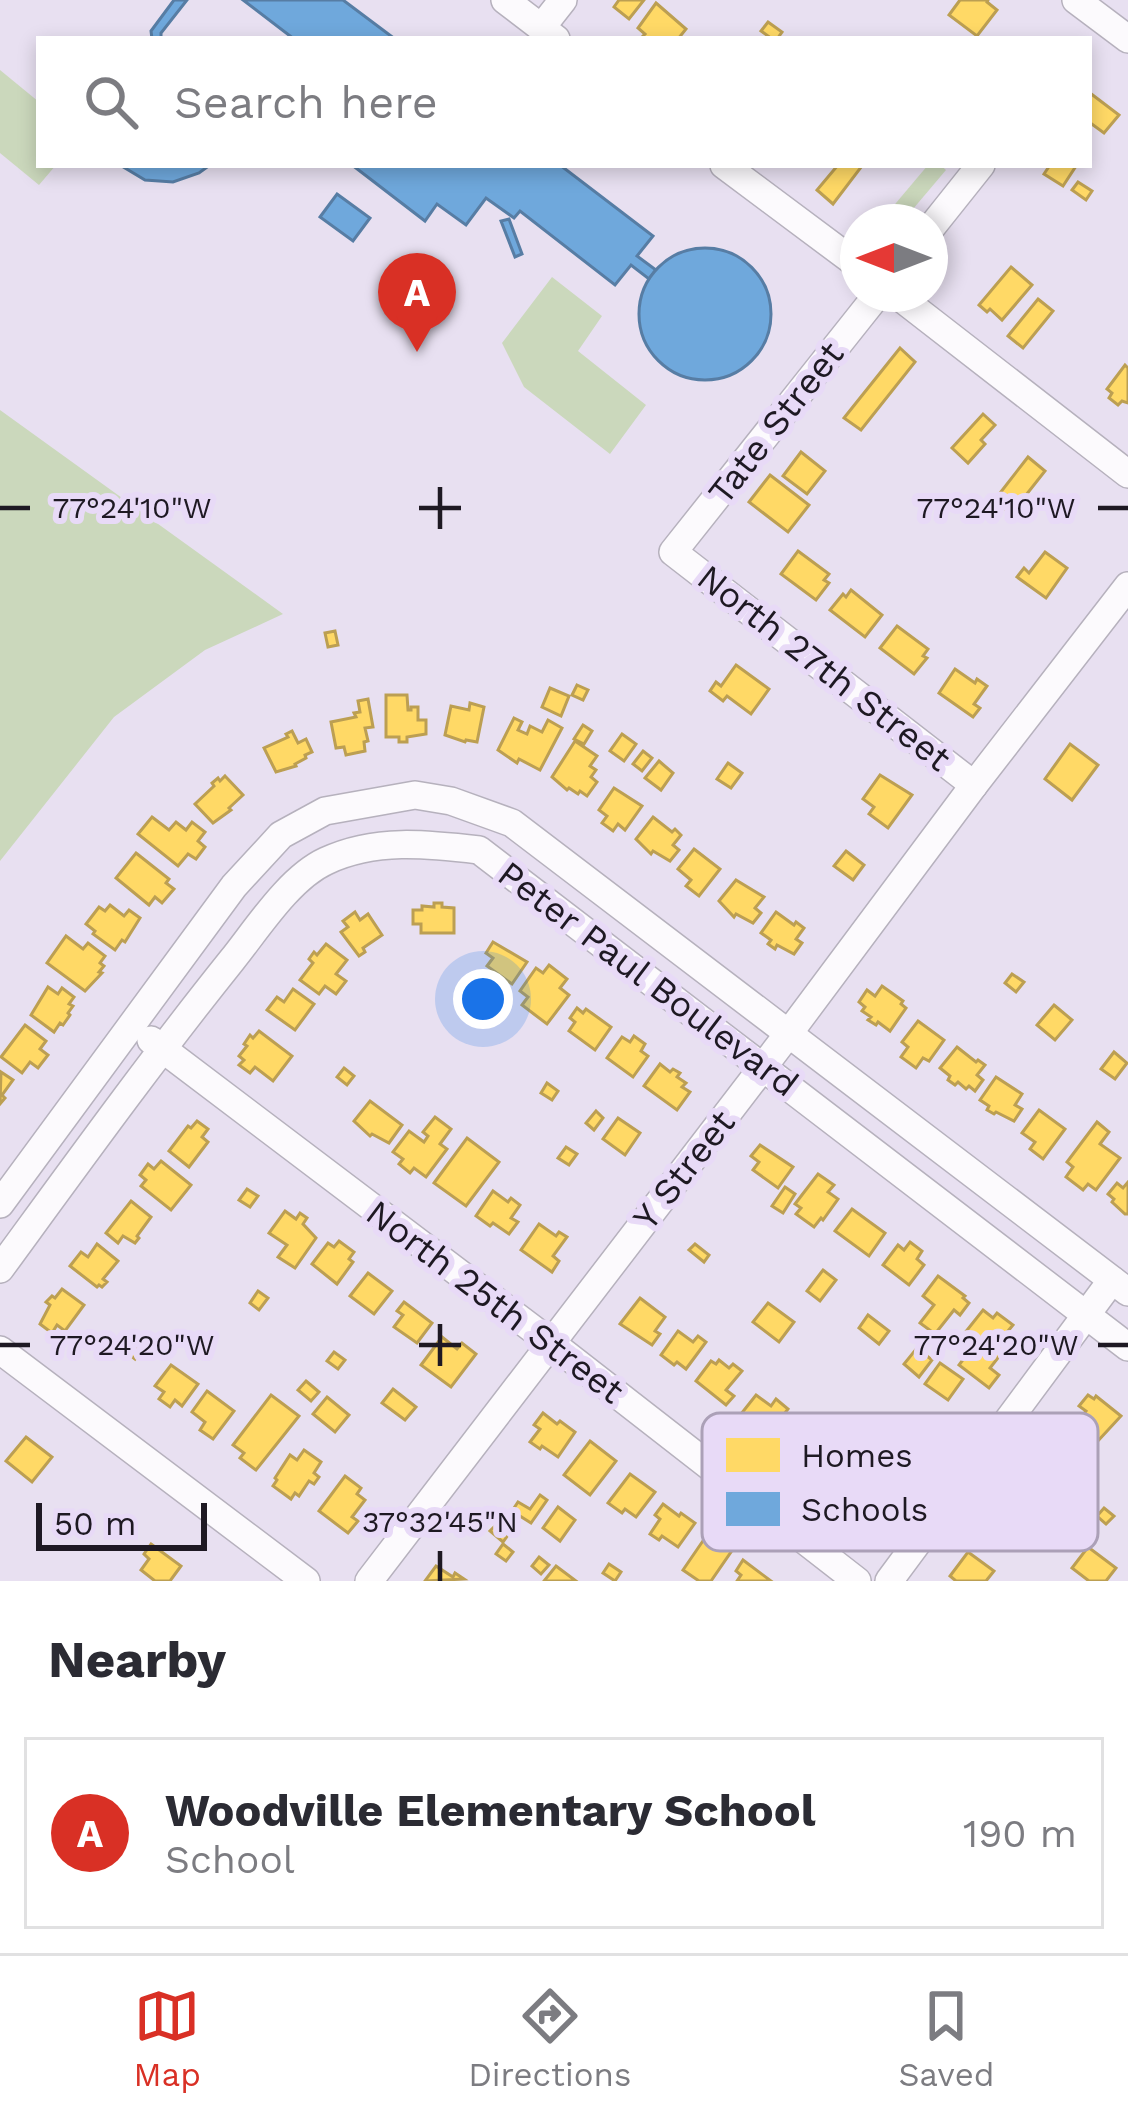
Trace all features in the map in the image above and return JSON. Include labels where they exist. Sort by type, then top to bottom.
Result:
[{"type":"street","points":[[505,0],[548,33],[562,0]]},
{"type":"street","points":[[1076,0],[1092,28],[1128,39]]},
{"type":"street","points":[[728,168],[840,252]]},
{"type":"street","points":[[948,206],[979,168]]},
{"type":"street","name":"Tate Street","points":[[674,552],[864,312]]},
{"type":"street","points":[[919,312],[1128,474]]},
{"type":"street","name":"North 27th Street","points":[[674,552],[974,785]]},
{"type":"street","name":"Y Street","points":[[369,1581],[1128,586]]},
{"type":"street","name":"Peter Paul Boulevard","points":[[0,1204],[234,886],[281,836],[325,811],[416,795],[451,801],[512,823],[1120,1286]]},
{"type":"street","name":"Peter Paul Boulevard","points":[[0,1269],[161,1048],[284,895],[320,863],[358,848],[420,843],[479,850],[1128,1347]]},
{"type":"street","name":"North 25th Street","points":[[132,1025],[702,1460]]},
{"type":"street","points":[[1014,1413],[1087,1315],[1120,1286]]},
{"type":"street","points":[[0,1350],[306,1581]]},
{"type":"street","name":"North 25th Street","points":[[818,1551],[857,1581]]},
{"type":"street","points":[[890,1581],[912,1551]]},
{"type":"green space","points":[[0,70],[36,100],[36,168],[53,168],[39,185],[0,153]]},
{"type":"green space","points":[[925,168],[946,170],[917,204],[895,204]]},
{"type":"green space","points":[[552,277],[602,316],[578,351],[646,405],[610,454],[524,387],[502,343]]},
{"type":"green space","points":[[0,410],[283,614],[205,650],[114,717],[0,861]]},
{"type":"building: Homes","points":[[619,0],[644,0],[629,19],[614,7]]},
{"type":"building: Homes","points":[[960,0],[988,0],[997,10],[977,36],[949,15]]},
{"type":"building: Homes","points":[[656,3],[686,29],[680,36],[643,36],[638,28]]},
{"type":"building: Homes","points":[[768,22],[782,32],[768,36],[761,31]]},
{"type":"building: Homes","points":[[1092,95],[1119,115],[1104,133],[1092,124]]},
{"type":"building: Homes","points":[[835,168],[860,168],[833,204],[817,190]]},
{"type":"building: Homes","points":[[1048,168],[1075,168],[1063,186],[1044,174]]},
{"type":"building: Homes","points":[[1078,182],[1092,191],[1086,200],[1072,190]]},
{"type":"building: Homes","points":[[1011,267],[1032,285],[1002,320],[979,305]]},
{"type":"building: Homes","points":[[1038,299],[1053,311],[1023,348],[1008,336]]},
{"type":"building: Homes","points":[[900,348],[915,362],[861,430],[844,418]]},
{"type":"building: Homes","points":[[1125,365],[1128,403],[1118,405],[1107,389]]},
{"type":"building: Homes","points":[[983,414],[995,425],[968,463],[952,448]]},
{"type":"building: Homes","points":[[801,452],[825,471],[807,494],[783,476]]},
{"type":"building: Homes","points":[[1028,457],[1045,471],[1011,514],[1004,508],[1010,501],[1000,493]]},
{"type":"building: Homes","points":[[770,475],[809,505],[788,532],[749,502]]},
{"type":"building: Homes","points":[[798,551],[829,574],[824,580],[829,583],[816,600],[781,574]]},
{"type":"building: Homes","points":[[1045,552],[1067,568],[1046,598],[1017,577],[1024,568],[1029,573]]},
{"type":"building: Homes","points":[[851,590],[882,615],[865,637],[830,610]]},
{"type":"building: Homes","points":[[897,626],[928,649],[914,674],[880,648]]},
{"type":"building: Homes","points":[[335,631],[338,645],[328,647],[325,633]]},
{"type":"building: Homes","points":[[736,665],[769,689],[751,714],[727,696],[723,701],[710,691],[716,682],[721,686]]},
{"type":"building: Homes","points":[[955,669],[987,686],[974,704],[980,708],[973,717],[939,693]]},
{"type":"building: Homes","points":[[577,685],[588,690],[583,700],[572,695]]},
{"type":"building: Homes","points":[[550,688],[569,696],[561,716],[542,707]]},
{"type":"building: Homes","points":[[386,695],[407,695],[408,710],[418,707],[418,720],[426,720],[426,734],[407,737],[407,742],[386,737]]},
{"type":"building: Homes","points":[[368,699],[373,727],[365,728],[365,751],[346,755],[344,747],[336,748],[331,722],[356,717],[358,701]]},
{"type":"building: Homes","points":[[470,703],[484,707],[477,742],[445,735],[451,706],[469,710]]},
{"type":"building: Homes","points":[[514,718],[522,722],[518,730],[527,734],[530,726],[542,732],[548,720],[562,728],[540,770],[498,750]]},
{"type":"building: Homes","points":[[583,725],[592,731],[584,744],[574,739]]},
{"type":"building: Homes","points":[[292,731],[298,743],[306,739],[312,752],[296,766],[276,772],[264,748]]},
{"type":"building: Homes","points":[[622,734],[636,744],[624,761],[610,751]]},
{"type":"building: Homes","points":[[575,741],[597,756],[590,766],[596,770],[591,777],[597,782],[587,796],[567,790],[552,777]]},
{"type":"building: Homes","points":[[1070,744],[1098,765],[1072,800],[1045,779]]},
{"type":"building: Homes","points":[[643,751],[652,758],[642,771],[633,764]]},
{"type":"building: Homes","points":[[659,761],[673,773],[661,790],[645,778]]},
{"type":"building: Homes","points":[[728,763],[742,773],[731,788],[717,779]]},
{"type":"building: Homes","points":[[880,775],[912,795],[888,828],[869,814],[874,807],[863,799]]},
{"type":"building: Homes","points":[[225,776],[243,795],[213,823],[195,804],[212,783]]},
{"type":"building: Homes","points":[[614,788],[642,806],[625,830],[618,824],[613,831],[602,823],[607,816],[599,810]]},
{"type":"building: Homes","points":[[152,817],[169,830],[176,822],[186,830],[192,822],[205,832],[198,841],[205,847],[196,859],[188,854],[178,866],[138,834]]},
{"type":"building: Homes","points":[[653,817],[681,835],[673,845],[679,850],[670,861],[651,854],[636,839]]},
{"type":"building: Homes","points":[[694,849],[720,869],[699,896],[686,886],[691,880],[678,869]]},
{"type":"building: Homes","points":[[846,851],[864,865],[853,880],[834,866]]},
{"type":"building: Homes","points":[[136,853],[169,879],[166,883],[174,889],[162,903],[155,897],[149,905],[116,878]]},
{"type":"building: Homes","points":[[736,880],[764,897],[755,908],[761,913],[753,923],[734,917],[719,901]]},
{"type":"building: Homes","points":[[434,903],[454,908],[454,933],[421,933],[421,924],[413,924],[413,910],[434,907]]},
{"type":"building: Homes","points":[[110,905],[124,916],[129,910],[140,918],[115,950],[86,924],[99,907],[105,911]]},
{"type":"building: Homes","points":[[355,912],[360,920],[368,914],[382,935],[359,956],[341,932],[348,927],[343,921]]},
{"type":"building: Homes","points":[[776,912],[804,928],[794,954],[777,945],[775,949],[761,933]]},
{"type":"building: Homes","points":[[66,936],[83,949],[88,943],[105,956],[100,963],[102,973],[85,991],[47,963]]},
{"type":"building: Homes","points":[[493,942],[527,962],[512,984],[487,966],[493,958],[486,953]]},
{"type":"building: Homes","points":[[326,944],[347,960],[336,974],[346,981],[336,994],[325,986],[319,994],[300,980],[313,963],[309,959],[314,952],[317,955]]},
{"type":"building: Homes","points":[[549,965],[567,979],[560,988],[569,995],[547,1024],[522,1005],[528,997],[520,991],[536,968],[543,973]]},
{"type":"building: Homes","points":[[1012,974],[1024,982],[1016,992],[1005,983]]},
{"type":"building: Homes","points":[[882,986],[906,1008],[890,1031],[868,1020],[871,1017],[859,1002],[867,990],[875,996]]},
{"type":"building: Homes","points":[[48,987],[58,994],[62,988],[74,997],[70,1015],[54,1032],[31,1015]]},
{"type":"building: Homes","points":[[293,989],[314,1004],[295,1030],[267,1010],[277,997],[284,1002]]},
{"type":"building: Homes","points":[[1054,1005],[1072,1020],[1055,1040],[1037,1025]]},
{"type":"building: Homes","points":[[577,1008],[611,1027],[595,1050],[569,1031]]},
{"type":"building: Homes","points":[[918,1021],[944,1040],[929,1061],[923,1058],[916,1068],[901,1057],[908,1047],[902,1042]]},
{"type":"building: Homes","points":[[25,1025],[46,1041],[40,1049],[48,1055],[38,1068],[30,1062],[22,1073],[1,1057]]},
{"type":"building: Homes","points":[[259,1031],[292,1056],[273,1081],[255,1067],[250,1073],[239,1065],[244,1060],[239,1056],[244,1044]]},
{"type":"building: Homes","points":[[634,1036],[645,1044],[641,1051],[648,1056],[633,1077],[607,1058],[622,1037],[630,1042]]},
{"type":"building: Homes","points":[[957,1047],[985,1065],[977,1075],[983,1080],[975,1091],[958,1082],[955,1085],[940,1068]]},
{"type":"building: Homes","points":[[1114,1052],[1127,1063],[1115,1079],[1101,1069]]},
{"type":"building: Homes","points":[[660,1064],[680,1073],[677,1077],[686,1083],[682,1087],[690,1092],[677,1110],[644,1086]]},
{"type":"building: Homes","points":[[344,1068],[354,1076],[347,1085],[337,1077]]},
{"type":"building: Homes","points":[[1,1072],[13,1080],[0,1104]]},
{"type":"building: Homes","points":[[996,1077],[1022,1094],[1015,1105],[1022,1109],[1014,1121],[987,1110],[989,1106],[980,1100]]},
{"type":"building: Homes","points":[[547,1083],[558,1091],[552,1100],[541,1093]]},
{"type":"building: Homes","points":[[370,1101],[402,1125],[389,1143],[370,1136],[354,1121]]},
{"type":"building: Homes","points":[[1039,1110],[1065,1129],[1043,1159],[1030,1149],[1035,1142],[1022,1133]]},
{"type":"building: Homes","points":[[596,1111],[603,1118],[594,1130],[586,1123]]},
{"type":"building: Homes","points":[[435,1117],[451,1129],[440,1144],[447,1149],[426,1177],[414,1168],[410,1173],[393,1152],[409,1131],[424,1142],[428,1136],[423,1132]]},
{"type":"building: Homes","points":[[618,1118],[640,1133],[625,1155],[603,1139]]},
{"type":"building: Homes","points":[[197,1121],[208,1129],[202,1137],[208,1142],[189,1167],[169,1151]]},
{"type":"building: Homes","points":[[1097,1122],[1109,1132],[1100,1144],[1120,1158],[1096,1190],[1088,1184],[1083,1190],[1066,1177],[1073,1167],[1067,1162]]},
{"type":"building: Homes","points":[[467,1138],[499,1162],[466,1206],[434,1183]]},
{"type":"building: Homes","points":[[760,1145],[793,1167],[778,1188],[753,1170],[759,1162],[751,1156]]},
{"type":"building: Homes","points":[[566,1147],[577,1154],[569,1165],[558,1158]]},
{"type":"building: Homes","points":[[161,1161],[191,1185],[171,1210],[141,1186],[146,1180],[140,1175],[148,1164],[154,1169]]},
{"type":"building: Homes","points":[[818,1174],[834,1185],[828,1192],[838,1199],[814,1227],[796,1214],[801,1208],[795,1204]]},
{"type":"building: Homes","points":[[1128,1182],[1125,1214],[1108,1194],[1117,1183],[1123,1188]]},
{"type":"building: Homes","points":[[785,1187],[795,1194],[783,1213],[772,1206]]},
{"type":"building: Homes","points":[[247,1189],[258,1196],[250,1207],[239,1200]]},
{"type":"building: Homes","points":[[493,1191],[520,1205],[511,1218],[518,1222],[509,1234],[476,1216]]},
{"type":"building: Homes","points":[[131,1201],[151,1217],[135,1243],[123,1236],[118,1243],[106,1233]]},
{"type":"building: Homes","points":[[852,1209],[885,1233],[869,1256],[835,1231]]},
{"type":"building: Homes","points":[[285,1211],[296,1219],[300,1213],[307,1218],[303,1224],[316,1238],[295,1268],[278,1257],[287,1245],[269,1233]]},
{"type":"building: Homes","points":[[539,1224],[556,1236],[559,1232],[567,1237],[553,1256],[559,1261],[552,1272],[521,1250]]},
{"type":"building: Homes","points":[[339,1241],[354,1252],[349,1259],[353,1262],[337,1284],[312,1264],[328,1243],[334,1247]]},
{"type":"building: Homes","points":[[910,1242],[922,1251],[917,1259],[924,1265],[909,1285],[883,1265],[898,1245],[904,1250]]},
{"type":"building: Homes","points":[[97,1244],[118,1261],[102,1287],[70,1266],[81,1252],[88,1257]]},
{"type":"building: Homes","points":[[695,1244],[709,1255],[704,1262],[689,1250]]},
{"type":"building: Homes","points":[[823,1270],[836,1280],[820,1301],[807,1291]]},
{"type":"building: Homes","points":[[368,1273],[392,1291],[374,1314],[350,1296]]},
{"type":"building: Homes","points":[[938,1276],[969,1303],[960,1315],[954,1310],[935,1334],[920,1323],[934,1305],[923,1296]]},
{"type":"building: Homes","points":[[62,1289],[84,1305],[65,1331],[57,1325],[52,1333],[40,1324],[50,1305],[46,1302]]},
{"type":"building: Homes","points":[[258,1291],[268,1298],[259,1310],[250,1303]]},
{"type":"building: Homes","points":[[640,1298],[665,1317],[652,1345],[620,1324]]},
{"type":"building: Homes","points":[[404,1302],[432,1323],[417,1343],[394,1327],[403,1315],[397,1311]]},
{"type":"building: Homes","points":[[768,1303],[794,1322],[779,1342],[753,1322]]},
{"type":"building: Homes","points":[[983,1310],[1013,1325],[1008,1331],[1015,1336],[990,1368],[999,1375],[989,1388],[959,1365],[968,1353],[956,1344]]},
{"type":"building: Homes","points":[[868,1315],[889,1331],[879,1344],[859,1328]]},
{"type":"building: Homes","points":[[678,1331],[693,1342],[698,1336],[706,1342],[686,1369],[661,1355]]},
{"type":"building: Homes","points":[[124,1337],[141,1350],[135,1359],[118,1346]]},
{"type":"building: Homes","points":[[442,1337],[457,1349],[462,1343],[476,1354],[451,1387],[421,1365]]},
{"type":"building: Homes","points":[[917,1348],[932,1360],[919,1377],[904,1364]]},
{"type":"building: Homes","points":[[334,1352],[345,1360],[338,1369],[327,1361]]},
{"type":"building: Homes","points":[[711,1361],[742,1371],[726,1390],[734,1396],[726,1405],[696,1381]]},
{"type":"building: Homes","points":[[940,1363],[963,1379],[948,1400],[925,1384]]},
{"type":"building: Homes","points":[[171,1365],[198,1384],[182,1406],[175,1400],[170,1407],[159,1399],[164,1392],[155,1386]]},
{"type":"building: Homes","points":[[306,1381],[319,1392],[311,1401],[298,1390]]},
{"type":"building: Homes","points":[[393,1389],[416,1407],[405,1420],[382,1403]]},
{"type":"building: Homes","points":[[207,1391],[234,1411],[213,1439],[200,1430],[205,1422],[192,1412]]},
{"type":"building: Homes","points":[[271,1395],[299,1416],[256,1470],[240,1458],[244,1453],[233,1445]]},
{"type":"building: Homes","points":[[756,1395],[771,1406],[776,1399],[788,1409],[785,1413],[742,1413]]},
{"type":"building: Homes","points":[[1088,1395],[1096,1396],[1121,1416],[1098,1441],[1098,1413],[1084,1413],[1079,1406]]},
{"type":"building: Homes","points":[[327,1397],[349,1415],[335,1432],[313,1414]]},
{"type":"building: Homes","points":[[543,1413],[575,1432],[558,1457],[530,1442],[540,1429],[534,1425]]},
{"type":"building: Homes","points":[[26,1437],[52,1457],[32,1482],[6,1461]]},
{"type":"building: Homes","points":[[590,1441],[616,1461],[590,1495],[564,1475]]},
{"type":"building: Homes","points":[[304,1450],[321,1462],[314,1473],[319,1477],[291,1499],[273,1486],[275,1478],[290,1455],[297,1460]]},
{"type":"building: Homes","points":[[630,1474],[655,1492],[636,1517],[608,1503]]},
{"type":"building: Homes","points":[[345,1476],[361,1488],[357,1494],[365,1500],[352,1517],[358,1521],[348,1533],[319,1511]]},
{"type":"building: Homes","points":[[540,1495],[547,1500],[531,1523],[512,1511],[518,1502],[530,1509]]},
{"type":"building: Homes","points":[[663,1504],[695,1523],[678,1547],[650,1534]]},
{"type":"building: Homes","points":[[558,1507],[575,1520],[560,1541],[543,1528]]},
{"type":"building: Homes","points":[[1104,1508],[1114,1516],[1106,1524],[1098,1515]]},
{"type":"building: Homes","points":[[496,1525],[508,1535],[503,1542],[490,1531]]},
{"type":"building: Homes","points":[[702,1542],[702,1551],[732,1551],[711,1581],[699,1581],[683,1570]]},
{"type":"building: Homes","points":[[151,1544],[181,1566],[170,1581],[155,1581],[141,1570]]},
{"type":"building: Homes","points":[[503,1544],[513,1552],[506,1561],[496,1554]]},
{"type":"building: Homes","points":[[1085,1551],[1093,1551],[1116,1568],[1106,1581],[1089,1581],[1072,1568]]},
{"type":"building: Homes","points":[[968,1552],[994,1571],[986,1581],[956,1581],[950,1576]]},
{"type":"building: Homes","points":[[539,1557],[549,1565],[541,1574],[532,1566]]},
{"type":"building: Homes","points":[[743,1560],[771,1581],[737,1581],[741,1575],[736,1571]]},
{"type":"building: Homes","points":[[609,1564],[621,1572],[615,1581],[603,1573]]},
{"type":"building: Homes","points":[[436,1566],[453,1577],[455,1573],[464,1579],[425,1581]]},
{"type":"building: Homes","points":[[556,1566],[576,1581],[544,1581]]},
{"type":"building: Schools","points":[[174,0],[187,0],[161,36],[152,36]]},
{"type":"building: Schools","points":[[243,0],[343,0],[391,36],[290,36]]},
{"type":"building: Schools","points":[[125,168],[206,168],[173,182],[145,180]]},
{"type":"building: Schools","points":[[356,168],[564,168],[653,236],[637,256],[656,270],[649,279],[631,265],[615,285],[520,211],[514,218],[486,198],[466,225],[437,204],[425,221]]},
{"type":"building: Schools","points":[[337,194],[370,218],[353,241],[320,217]]},
{"type":"building: Schools","points":[[509,219],[522,254],[515,257],[501,221]]},
{"type":"building: Schools","points":[[705,248],[730,253],[751,268],[766,289],[771,314],[766,339],[751,360],[730,375],[705,380],[680,375],[659,360],[644,339],[639,314],[644,289],[659,268],[680,253]]},
{"type":"place","name":"Woodville Elementary School","points":[[417,352]]}]
